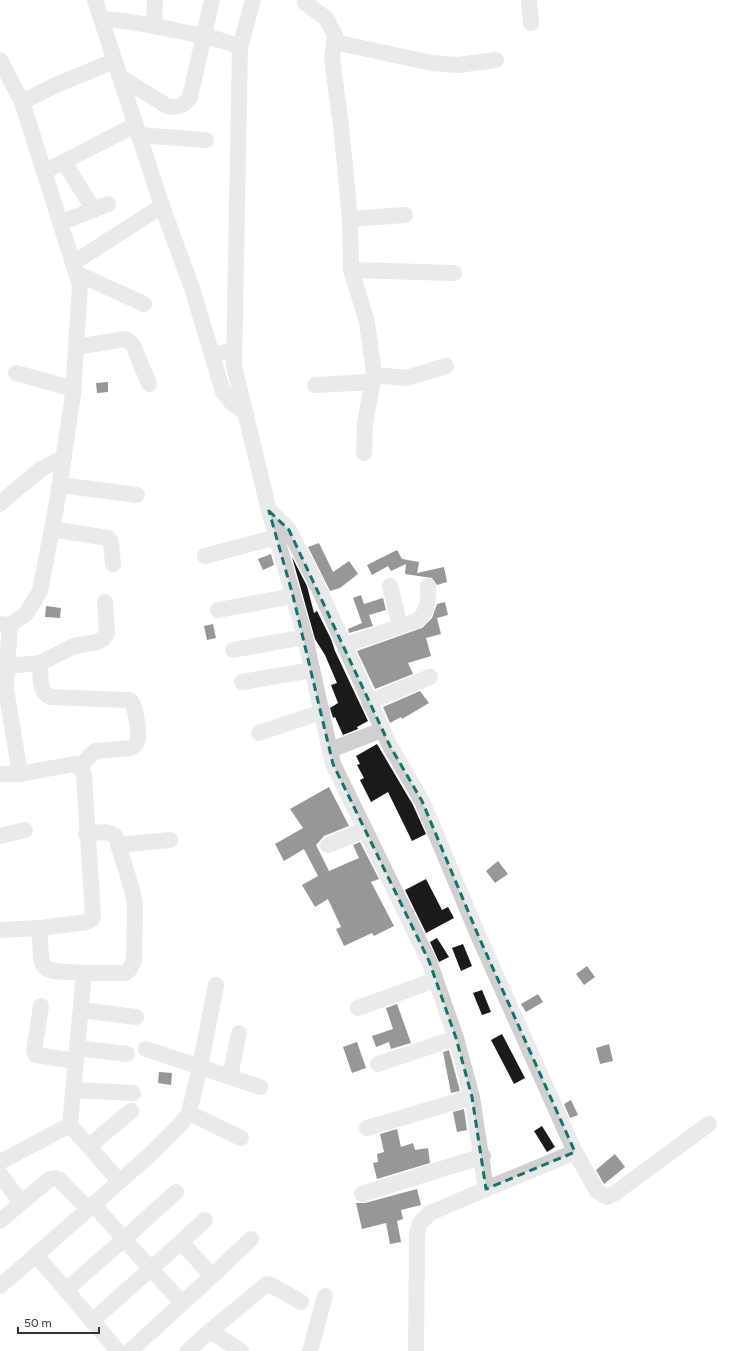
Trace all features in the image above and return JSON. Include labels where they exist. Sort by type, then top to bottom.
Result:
[{"type":"street","points":[[95,0],[136,130],[192,288],[223,392],[231,402],[246,413]]},
{"type":"street","points":[[154,26],[155,0]]},
{"type":"street","points":[[119,76],[167,106],[176,108],[182,106],[190,97],[212,0]]},
{"type":"street","points":[[253,0],[240,48],[234,366],[270,511],[305,637],[333,764],[429,961],[436,980],[456,1038],[472,1097],[483,1156],[486,1189]]},
{"type":"street","points":[[529,0],[531,23]]},
{"type":"street","points":[[304,1],[326,18],[334,30],[332,58],[341,126],[350,219],[351,270],[367,322],[373,379],[365,423],[364,453]]},
{"type":"street","points":[[101,19],[126,20],[204,36],[223,40],[240,48]]},
{"type":"street","points":[[334,42],[432,63],[458,65],[496,60]]},
{"type":"street","points":[[0,60],[22,102],[80,285],[74,389],[60,485],[40,591],[26,614],[5,624],[3,666],[6,689],[4,706],[20,774]]},
{"type":"street","points":[[22,102],[54,86],[114,61]]},
{"type":"street","points":[[44,172],[136,130],[206,140]]},
{"type":"street","points":[[60,223],[101,207],[64,162]]},
{"type":"street","points":[[74,268],[162,206]]},
{"type":"street","points":[[350,219],[405,215]]},
{"type":"street","points":[[74,268],[144,304]]},
{"type":"street","points":[[351,270],[454,273]]},
{"type":"street","points":[[76,348],[126,339],[133,345],[149,384]]},
{"type":"street","points":[[212,355],[234,350]]},
{"type":"street","points":[[316,385],[373,379],[407,378],[446,366]]},
{"type":"street","points":[[16,373],[74,389]]},
{"type":"street","points":[[0,504],[4,498],[41,469],[64,457]]},
{"type":"street","points":[[60,485],[138,495]]},
{"type":"street","points":[[270,511],[289,530],[345,645],[382,730],[422,801],[478,935],[575,1152],[597,1191],[607,1196],[615,1193],[709,1124]]},
{"type":"street","points":[[52,529],[108,538],[112,542],[114,564]]},
{"type":"street","points":[[205,556],[277,537]]},
{"type":"street","points":[[390,586],[400,626]]},
{"type":"street","points":[[345,645],[416,621],[425,613],[427,607],[428,586]]},
{"type":"street","points":[[218,610],[293,596]]},
{"type":"street","points":[[3,666],[40,662],[74,646],[97,642],[103,639],[107,633],[106,602]]},
{"type":"street","points":[[233,650],[305,637]]},
{"type":"street","points":[[40,662],[42,688],[46,696],[50,698],[130,700],[135,706],[136,743],[130,748],[95,751],[79,766]]},
{"type":"street","points":[[242,682],[312,670]]},
{"type":"street","points":[[369,702],[430,677]]},
{"type":"street","points":[[259,733],[322,712]]},
{"type":"street","points":[[330,750],[382,730]]},
{"type":"street","points":[[0,774],[20,774],[74,764],[79,766],[84,775],[86,834],[93,916],[92,919],[87,922],[40,928],[0,930]]},
{"type":"street","points":[[0,836],[25,830]]},
{"type":"street","points":[[328,845],[365,830]]},
{"type":"street","points":[[40,928],[41,964],[44,968],[50,971],[124,973],[130,969],[134,960],[135,915],[133,893],[118,845],[112,833],[86,834]]},
{"type":"street","points":[[118,845],[170,840]]},
{"type":"street","points":[[84,973],[70,1125],[119,1181]]},
{"type":"street","points":[[358,1008],[436,980]]},
{"type":"street","points":[[0,1286],[91,1207],[180,1125],[189,1113],[200,1067],[216,985]]},
{"type":"street","points":[[41,1006],[34,1051],[36,1055],[127,1054]]},
{"type":"street","points":[[81,1010],[136,1017]]},
{"type":"street","points":[[230,1077],[239,1033]]},
{"type":"street","points":[[378,1064],[456,1038]]},
{"type":"street","points":[[146,1049],[260,1087]]},
{"type":"street","points":[[74,1090],[133,1093]]},
{"type":"street","points":[[367,1128],[472,1097]]},
{"type":"street","points":[[88,1146],[131,1111]]},
{"type":"street","points":[[189,1113],[241,1138]]},
{"type":"street","points":[[0,1162],[70,1125]]},
{"type":"street","points":[[416,1351],[417,1233],[420,1223],[430,1213],[575,1152]]},
{"type":"street","points":[[362,1194],[483,1156]]},
{"type":"street","points":[[0,1174],[21,1203]]},
{"type":"street","points":[[0,1220],[50,1179],[55,1178],[60,1180],[124,1239],[182,1303]]},
{"type":"street","points":[[66,1290],[176,1192]]},
{"type":"street","points":[[92,1321],[205,1220]]},
{"type":"street","points":[[130,1351],[250,1239]]},
{"type":"street","points":[[181,1242],[212,1276]]},
{"type":"street","points":[[36,1255],[118,1351]]},
{"type":"street","points":[[188,1351],[267,1284],[301,1302]]},
{"type":"street","points":[[310,1351],[325,1296]]},
{"type":"street","points":[[210,1331],[240,1351]]},
{"type":"highlighted area","points":[[269,511],[289,530],[390,746],[422,801],[478,935],[575,1152],[486,1189],[472,1097],[456,1038],[429,961],[333,764],[293,596]]},
{"type":"building","points":[[108,382],[108,392],[97,393],[96,383]]},
{"type":"building","points":[[319,543],[333,572],[349,561],[358,574],[340,588],[330,591],[308,547]]},
{"type":"building","points":[[397,550],[402,559],[419,562],[417,573],[444,567],[447,582],[437,585],[432,578],[405,574],[406,564],[391,571],[388,566],[372,575],[367,565]]},
{"type":"building","points":[[271,554],[274,565],[263,570],[258,559]]},
{"type":"building","points":[[292,557],[307,586],[314,613],[317,611],[368,721],[357,727],[358,729],[343,735],[335,717],[333,718],[330,708],[338,703],[331,685],[337,683],[325,655],[315,639]]},
{"type":"building","points":[[361,595],[364,604],[383,598],[386,610],[369,615],[373,626],[349,633],[348,629],[362,623],[353,598]]},
{"type":"building","points":[[445,602],[448,615],[437,618],[441,634],[426,638],[431,656],[408,663],[413,674],[375,689],[357,651],[422,628],[432,618],[437,604]]},
{"type":"building","points":[[46,606],[61,608],[60,618],[45,617]]},
{"type":"building","points":[[213,624],[216,638],[207,640],[204,626]]},
{"type":"building","points":[[420,691],[429,703],[402,719],[401,717],[390,723],[383,707]]},
{"type":"building","points":[[377,744],[413,805],[426,834],[412,841],[388,792],[371,802],[360,780],[364,778],[357,765],[360,764],[356,756]]},
{"type":"building","points":[[329,787],[349,826],[324,836],[316,845],[329,871],[359,858],[353,845],[360,842],[379,879],[371,882],[394,926],[374,936],[372,933],[344,946],[336,929],[341,927],[328,899],[315,907],[302,885],[318,876],[304,849],[284,861],[275,844],[303,828],[290,809]]},
{"type":"building","points":[[498,861],[508,874],[495,883],[486,871]]},
{"type":"building","points":[[426,879],[442,910],[448,907],[454,918],[426,933],[405,890]]},
{"type":"building","points":[[437,938],[449,957],[439,962],[430,942]]},
{"type":"building","points":[[463,944],[472,966],[461,971],[452,948]]},
{"type":"building","points":[[587,966],[595,977],[584,985],[576,974]]},
{"type":"building","points":[[482,990],[491,1012],[482,1015],[473,993]]},
{"type":"building","points":[[538,994],[543,1002],[526,1012],[521,1004]]},
{"type":"building","points":[[397,1004],[411,1043],[391,1049],[389,1042],[376,1047],[372,1036],[393,1029],[386,1008]]},
{"type":"building","points":[[502,1034],[525,1078],[514,1084],[491,1040]]},
{"type":"building","points":[[357,1042],[366,1068],[352,1073],[343,1047]]},
{"type":"building","points":[[609,1044],[613,1061],[600,1064],[596,1048]]},
{"type":"building","points":[[449,1050],[460,1091],[451,1093],[443,1052]]},
{"type":"building","points":[[159,1072],[172,1073],[171,1085],[158,1083]]},
{"type":"building","points":[[571,1100],[578,1115],[570,1118],[564,1104]]},
{"type":"building","points":[[464,1109],[467,1130],[457,1132],[453,1112]]},
{"type":"building","points":[[542,1126],[555,1147],[547,1152],[534,1131]]},
{"type":"building","points":[[397,1129],[401,1147],[413,1143],[415,1150],[428,1148],[430,1163],[377,1179],[373,1163],[378,1162],[377,1154],[384,1152],[380,1134]]},
{"type":"building","points":[[615,1154],[625,1167],[604,1184],[596,1170]]},
{"type":"building","points":[[417,1189],[421,1205],[401,1210],[403,1219],[397,1221],[401,1242],[390,1244],[386,1223],[362,1229],[356,1203],[365,1203]]}]
